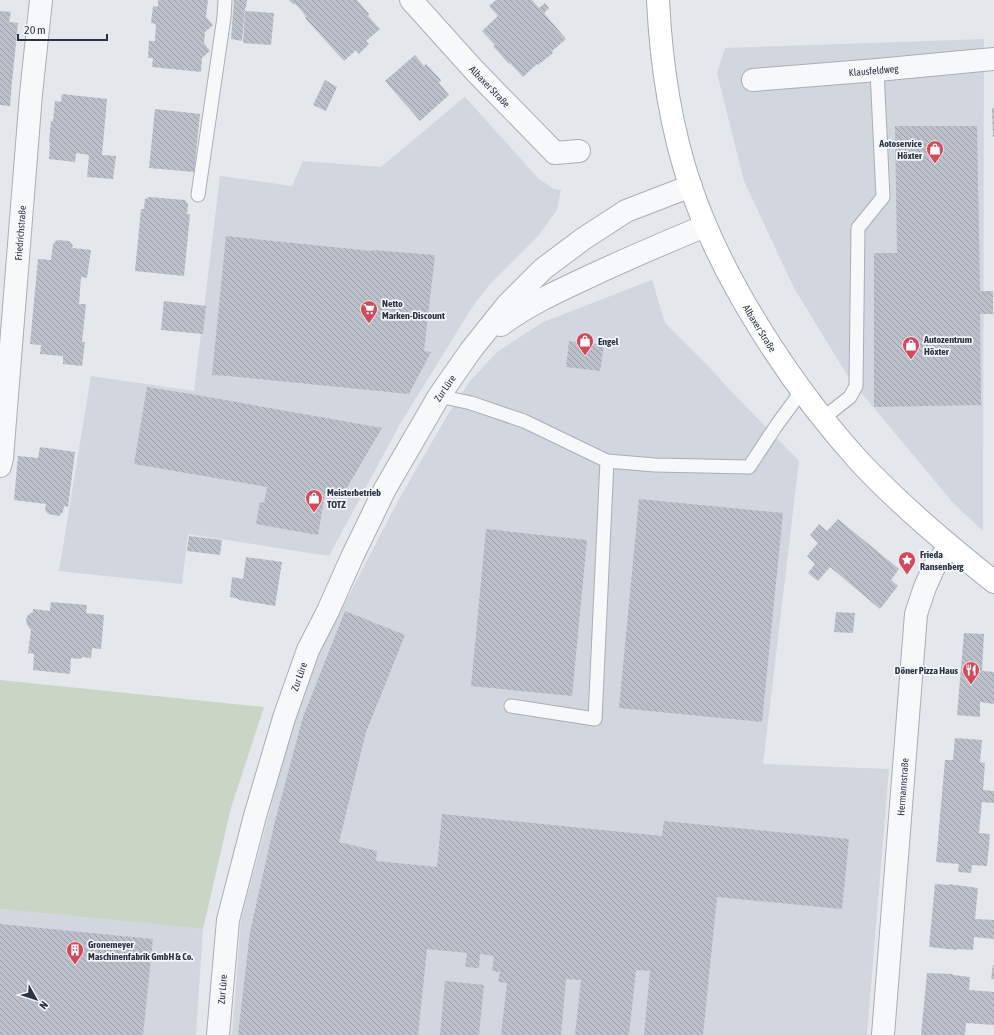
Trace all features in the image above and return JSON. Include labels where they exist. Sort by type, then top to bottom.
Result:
[{"type":"main road","name":"Albaxer Straße","points":[[658,0],[659,35],[666,86],[674,127],[690,186],[705,226],[726,271],[743,302],[769,344],[802,392],[859,461],[902,504],[994,582]]},
{"type":"street","name":"Friedrichstraße","points":[[1,461],[31,94],[41,0]]},
{"type":"street","name":"Albaxer Straße","points":[[411,0],[474,70],[555,153],[579,150]]},
{"type":"street","name":"Klausfeldweg","points":[[753,80],[994,59]]},
{"type":"street","name":"Zur Lüre","points":[[218,1035],[228,920],[255,816],[284,718],[308,650],[328,611],[355,550],[385,489],[439,396],[471,350],[507,306],[543,268],[583,239],[626,211],[690,186]]},
{"type":"street","name":"Zur Lüre","points":[[471,350],[513,316],[555,292],[647,250],[705,226]]},
{"type":"street","name":"Hermannstraße","points":[[883,1035],[916,614],[924,587],[934,567],[950,546]]},
{"type":"lane","points":[[198,195],[224,17],[224,0]]},
{"type":"lane","points":[[822,418],[850,397],[856,386],[858,228],[883,197],[877,70]]},
{"type":"lane","points":[[439,396],[471,403],[524,421],[607,461],[655,465],[749,467],[776,426],[802,392]]},
{"type":"lane","points":[[511,706],[595,719],[607,461]]},
{"type":"shaded area","points":[[984,39],[983,531],[954,504],[849,378],[794,288],[744,181],[717,73],[725,48]]},
{"type":"shaded area","points":[[465,97],[539,179],[554,189],[561,190],[557,210],[538,236],[490,284],[473,306],[400,424],[329,556],[188,534],[182,584],[59,571],[91,376],[194,391],[220,176],[292,186],[303,161],[381,167]]},
{"type":"shaded area","points":[[652,280],[665,323],[799,461],[763,764],[889,769],[867,1035],[232,1035],[241,919],[294,720],[322,647],[398,501],[447,416],[470,381],[497,352],[543,322]]},
{"type":"shaded area","points":[[0,909],[203,929],[196,1035],[0,1035]]},
{"type":"green space","points":[[0,680],[264,707],[231,808],[203,929],[0,909]]},
{"type":"building","points":[[158,0],[208,0],[206,17],[213,25],[205,32],[204,43],[210,51],[202,58],[201,72],[152,67],[153,58],[148,58],[149,41],[155,41],[156,24],[151,23],[153,6],[158,7]]},
{"type":"building","points":[[234,0],[247,0],[242,41],[231,39]]},
{"type":"building","points":[[289,0],[357,0],[369,14],[368,16],[380,29],[366,41],[369,44],[359,54],[356,50],[344,61],[305,18],[306,17],[302,11]]},
{"type":"building","points":[[496,0],[532,0],[539,8],[545,3],[549,8],[544,13],[566,39],[552,51],[553,53],[538,65],[537,64],[523,77],[510,63],[509,64],[482,31],[498,16],[489,6]]},
{"type":"building","points":[[0,11],[11,12],[9,22],[18,23],[10,106],[0,105]]},
{"type":"building","points":[[245,11],[274,13],[271,45],[243,43]]},
{"type":"building","points":[[415,55],[424,66],[426,64],[441,80],[439,83],[449,95],[420,121],[385,81]]},
{"type":"building","points":[[325,80],[337,87],[326,111],[313,105]]},
{"type":"building","points":[[62,94],[107,99],[102,155],[116,156],[113,179],[87,177],[89,155],[76,153],[75,162],[49,159],[51,121],[53,121],[55,101],[61,102]]},
{"type":"building","points":[[992,108],[994,108],[994,137],[993,137]]},
{"type":"building","points":[[155,109],[200,114],[194,172],[149,168]]},
{"type":"building","points":[[895,126],[977,126],[980,291],[993,291],[993,314],[980,314],[981,405],[874,407],[874,253],[897,253]]},
{"type":"building","points":[[149,197],[185,200],[188,204],[187,214],[190,214],[184,276],[135,271],[141,209],[144,209],[145,199]]},
{"type":"building","points":[[226,236],[371,251],[435,255],[424,351],[431,352],[409,394],[212,375]]},
{"type":"building","points":[[57,240],[69,241],[73,245],[72,248],[91,250],[87,278],[81,277],[79,304],[86,304],[82,342],[85,342],[82,366],[63,364],[63,356],[40,354],[41,345],[30,344],[38,259],[51,260],[53,244]]},
{"type":"building","points":[[164,301],[206,306],[203,334],[161,330]]},
{"type":"building","points":[[569,341],[604,345],[600,371],[566,367]]},
{"type":"building","points":[[147,387],[382,428],[345,491],[326,488],[318,535],[256,524],[260,502],[264,503],[267,487],[134,464]]},
{"type":"building","points":[[40,447],[75,452],[68,507],[64,506],[63,512],[59,516],[48,514],[45,510],[46,504],[14,500],[18,456],[38,458]]},
{"type":"building","points":[[639,499],[783,513],[762,722],[619,708]]},
{"type":"building","points":[[838,519],[899,569],[891,580],[898,586],[880,609],[830,567],[818,581],[808,573],[815,564],[807,556],[818,543],[810,535],[819,524],[827,531]]},
{"type":"building","points":[[486,529],[587,540],[572,696],[471,686]]},
{"type":"building","points":[[189,536],[222,540],[220,555],[187,551]]},
{"type":"building","points":[[246,557],[282,562],[275,606],[230,597],[232,577],[243,579]]},
{"type":"building","points":[[51,602],[87,605],[86,613],[104,615],[101,649],[92,648],[91,658],[71,658],[70,674],[33,670],[34,654],[28,653],[31,630],[27,625],[26,619],[28,615],[33,612],[33,609],[50,611]]},
{"type":"building","points":[[345,611],[405,635],[366,732],[339,842],[377,851],[376,861],[437,867],[442,814],[662,836],[664,821],[849,839],[842,909],[717,897],[703,1035],[644,1035],[650,971],[636,970],[629,1035],[575,1035],[581,980],[566,979],[561,1035],[501,1035],[507,983],[498,982],[500,972],[492,971],[494,956],[480,954],[479,968],[465,967],[467,953],[427,949],[418,1035],[238,1035],[250,932],[274,825],[303,717]]},
{"type":"building","points":[[836,612],[855,613],[853,633],[834,632]]},
{"type":"building","points":[[964,633],[984,634],[982,671],[994,672],[994,704],[980,702],[980,717],[957,715]]},
{"type":"building","points":[[955,738],[982,740],[980,762],[985,763],[983,790],[994,791],[994,803],[982,802],[979,833],[990,834],[987,866],[972,865],[971,873],[958,872],[959,864],[936,862],[945,760],[953,760]]},
{"type":"building","points":[[935,884],[949,884],[978,888],[975,919],[994,920],[994,939],[974,937],[973,950],[929,947]]},
{"type":"building","name":"Gronemeyer Maschinenfabrik GmbH & Co.","points":[[0,924],[153,939],[143,1035],[0,1035]]},
{"type":"building","points":[[993,965],[994,979],[991,979]]},
{"type":"building","points":[[927,973],[953,974],[970,977],[969,990],[994,992],[994,1025],[966,1023],[965,1035],[921,1035]]},
{"type":"building","points":[[445,981],[484,985],[479,1035],[440,1035]]},
{"type":"place","name":"Aotoservice Höxter","points":[[935,164]]},
{"type":"place","name":"Netto Marken-Discount","points":[[369,324]]},
{"type":"place","name":"Engel","points":[[585,356]]},
{"type":"place","name":"Autozentrum Höxter","points":[[911,360]]},
{"type":"place","name":"Meisterbetrieb TOTZ","points":[[314,513]]},
{"type":"place","name":"Frieda Ransenberg","points":[[907,575]]},
{"type":"place","name":"Döner Pizza Haus","points":[[971,685]]},
{"type":"place","name":"Gronemeyer Maschinenfabrik GmbH & Co.","points":[[75,965]]}]
